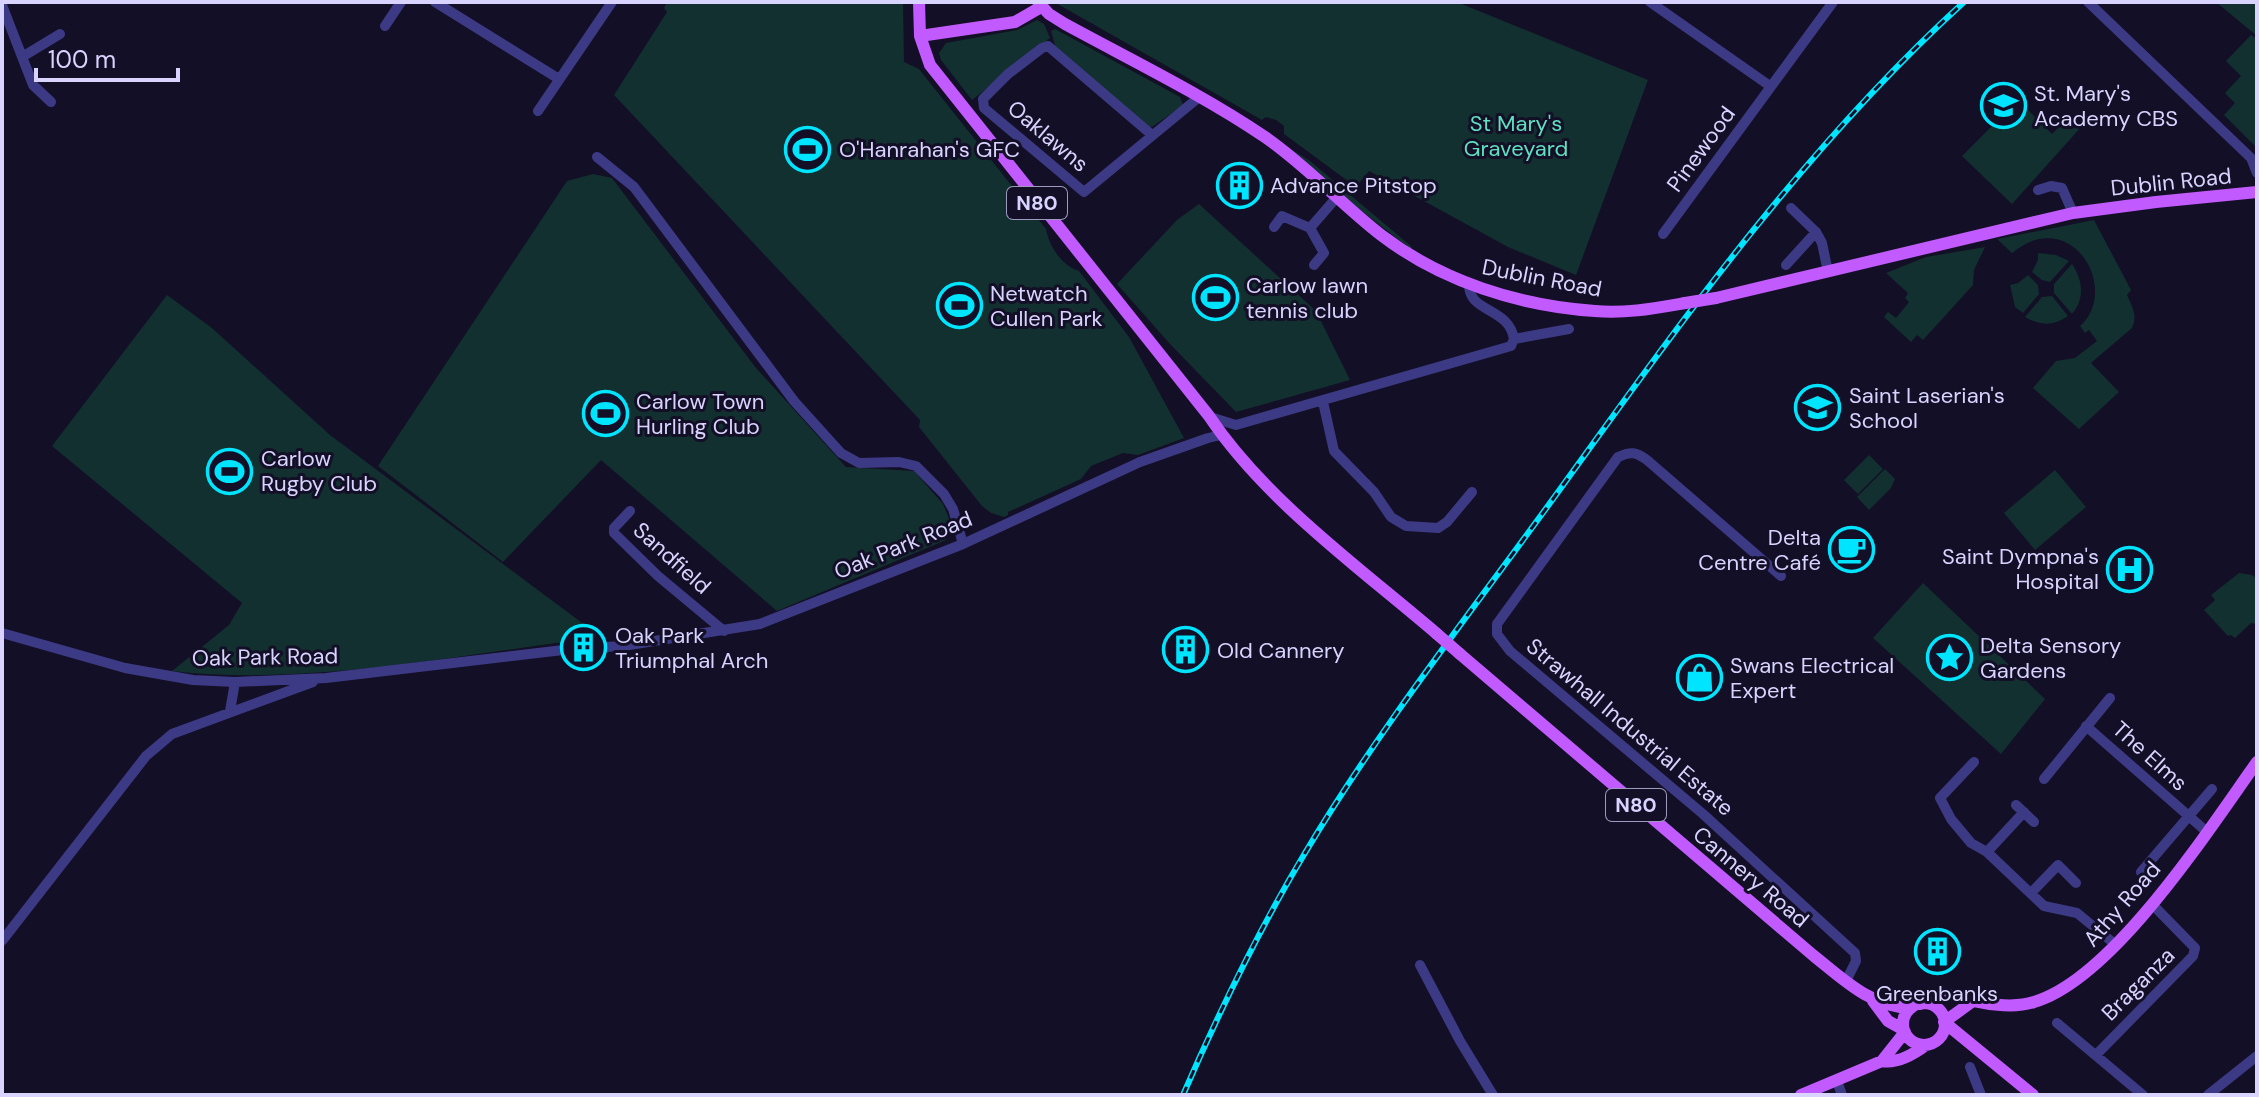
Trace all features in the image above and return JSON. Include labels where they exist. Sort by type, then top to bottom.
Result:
[{"type":"main road","name":"N80","points":[[921,5],[920,36],[930,65],[1209,416],[1224,440]]},
{"type":"main road","points":[[920,36],[1015,22],[1040,5]]},
{"type":"main road","name":"Dublin Road","points":[[1040,5],[1065,24],[1265,137],[1402,250],[1469,284],[1535,302],[1595,311],[1648,310],[1716,298],[2073,213],[2257,192]]},
{"type":"main road","name":"Cannery Road","points":[[1224,440],[1254,476],[1756,908],[1873,1001],[1888,1021],[1904,1031]]},
{"type":"main road","name":"Athy Road","points":[[1916,1006],[1937,997],[1958,995],[1973,1001],[2012,1005],[2034,1003],[2086,972],[2116,945],[2152,904],[2257,762]]},
{"type":"main road","name":"Cannery Road","points":[[1873,1001],[1894,1008],[1916,1006]]},
{"type":"main road","points":[[1882,1061],[1890,1063],[1913,1055],[1932,1042],[1944,1022],[1973,1001]]},
{"type":"main road","points":[[1801,1095],[1882,1061],[1904,1031],[1904,1016],[1916,1006]]},
{"type":"main road","name":"N80","points":[[1916,1006],[1934,1006],[1944,1022],[2033,1095]]},
{"type":"main road","name":"N80","points":[[1904,1031],[1913,1042],[1968,1043]]},
{"type":"street","points":[[385,26],[401,2]]},
{"type":"street","points":[[435,2],[559,79]]},
{"type":"street","points":[[538,111],[612,2]]},
{"type":"street","points":[[1650,2],[1770,86]]},
{"type":"street","name":"Pinewood","points":[[1663,234],[1833,2]]},
{"type":"street","points":[[2088,2],[2251,158],[2257,173]]},
{"type":"street","points":[[3,10],[33,85],[51,102]]},
{"type":"street","points":[[22,57],[60,34]]},
{"type":"street","name":"Oaklawns","points":[[1152,135],[1048,46],[1008,74],[983,99],[984,108],[1084,192],[1198,98]]},
{"type":"street","points":[[597,157],[634,187],[794,401],[841,453],[859,463],[899,462],[916,466],[944,494],[953,509],[963,544]]},
{"type":"street","points":[[2038,190],[2051,186],[2062,188],[2073,213]]},
{"type":"street","points":[[1310,228],[1337,197]]},
{"type":"street","points":[[1791,208],[1816,232],[1822,243],[1828,272]]},
{"type":"street","points":[[1274,227],[1282,216],[1310,228],[1324,253],[1314,265]]},
{"type":"street","points":[[1786,265],[1816,232]]},
{"type":"street","points":[[1209,416],[1236,425],[1511,346],[1514,339],[1507,321],[1474,302],[1469,284]]},
{"type":"street","points":[[1514,339],[1569,329]]},
{"type":"street","points":[[1323,402],[1334,451],[1374,492],[1391,517],[1406,526],[1438,528],[1447,522],[1472,492]]},
{"type":"street","points":[[1224,440],[1236,425]]},
{"type":"street","name":"Oak Park Road","points":[[2,633],[125,668],[193,680],[235,682],[326,678],[623,646],[724,631],[760,624],[963,544],[1140,462],[1224,440]]},
{"type":"street","name":"Strawhall Industrial Estate","points":[[1781,576],[1647,460],[1630,451],[1618,457],[1497,624],[1497,634],[1510,651],[1703,814],[1855,953],[1856,961],[1846,981]]},
{"type":"street","name":"Sandfield","points":[[630,511],[614,528],[614,533],[658,576],[724,631]]},
{"type":"street","points":[[2,941],[146,756],[172,734],[326,678]]},
{"type":"street","points":[[230,711],[235,682]]},
{"type":"street","name":"The Elms","points":[[2044,779],[2110,698]]},
{"type":"street","name":"The Elms","points":[[2086,726],[2207,832]]},
{"type":"street","points":[[1940,798],[1975,763]]},
{"type":"street","name":"The Elms","points":[[2141,872],[2212,789]]},
{"type":"street","points":[[1927,794],[1940,798]]},
{"type":"street","points":[[1940,798],[1942,816],[1971,843],[1987,852],[2044,906],[2077,913],[2116,945]]},
{"type":"street","points":[[1987,852],[2020,808],[2034,822]]},
{"type":"street","points":[[2031,893],[2058,865],[2076,883]]},
{"type":"street","name":"Braganza","points":[[2096,1055],[2193,956],[2195,948],[2152,904]]},
{"type":"street","points":[[1420,965],[1493,1095]]},
{"type":"street","points":[[2057,1023],[2143,1095]]},
{"type":"street","points":[[2208,1095],[2257,1056]]},
{"type":"street","points":[[1970,1067],[1981,1095]]},
{"type":"street","points":[[1837,1081],[1842,1095]]},
{"type":"green space","points":[[667,2],[903,2],[904,62],[919,69],[1046,229],[1057,254],[1067,265],[1079,271],[1129,337],[1184,438],[1138,455],[1123,453],[1091,466],[1081,479],[1008,512],[1004,517],[982,506],[919,427],[920,420],[614,95],[667,12],[664,8]]},
{"type":"green space","name":"St Mary's Graveyard","points":[[1054,2],[1457,2],[1648,80],[1576,275],[1508,247],[1369,171],[1356,187],[1284,134],[1284,126],[1276,120],[1266,117],[1262,120]]},
{"type":"green space","points":[[2216,2],[2257,2],[2257,36]]},
{"type":"green space","points":[[1037,20],[1044,24],[1050,38],[972,100],[941,60],[939,53],[946,43],[1017,30]]},
{"type":"green space","points":[[1055,29],[1180,97],[1183,105],[1152,127],[1147,126],[1056,49],[1051,31]]},
{"type":"green space","points":[[2251,35],[2257,39],[2257,148],[2224,115],[2235,103],[2225,93],[2241,76],[2226,61]]},
{"type":"green space","points":[[2018,100],[2052,134],[2069,117],[2082,126],[2012,204],[1962,156]]},
{"type":"green space","points":[[1283,144],[1310,161],[1411,249],[1350,202]]},
{"type":"green space","name":"Carlow Town Hurling Club","points":[[593,174],[612,178],[756,368],[846,467],[914,471],[943,504],[953,528],[946,540],[777,611],[601,460],[503,562],[378,466],[567,181]]},
{"type":"green space","name":"Carlow lawn tennis club","points":[[1199,204],[1316,311],[1350,380],[1236,412],[1117,284],[1177,220]]},
{"type":"green space","points":[[2094,220],[2131,290],[2127,295],[2134,319],[2132,328],[2091,363],[2119,392],[2079,429],[2033,388],[2056,361],[2075,358],[2097,341],[2089,330],[2085,333],[2080,326],[2090,313],[2095,298],[2090,268],[2082,255],[2056,239],[2035,240],[2012,253],[1997,239]]},
{"type":"green space","points":[[1985,247],[1974,270],[1973,285],[1923,340],[1917,335],[1911,342],[1884,317],[1888,312],[1896,318],[1909,302],[1905,298],[1908,293],[1886,273],[1926,257]]},
{"type":"green space","points":[[2038,253],[2056,255],[2069,261],[2050,282],[2042,280],[2032,272]]},
{"type":"green space","points":[[2072,264],[2078,276],[2081,296],[2072,314],[2054,293],[2054,284]]},
{"type":"green space","points":[[2028,275],[2038,285],[2039,294],[2023,313],[2015,307],[2010,285]]},
{"type":"green space","name":"Carlow Rugby Club","points":[[167,295],[212,328],[330,435],[589,628],[579,640],[376,668],[273,675],[172,671],[229,625],[242,603],[52,446]]},
{"type":"green space","points":[[2052,296],[2068,316],[2047,324],[2025,317],[2042,297]]},
{"type":"green space","points":[[1869,455],[1883,469],[1858,494],[1844,480]]},
{"type":"green space","points":[[1885,469],[1895,479],[1891,488],[1869,510],[1857,497]]},
{"type":"green space","points":[[2055,470],[2086,507],[2035,550],[2004,513]]},
{"type":"green space","points":[[2239,573],[2257,579],[2257,624],[2251,623],[2235,638],[2228,636],[2204,610],[2215,600],[2211,595]]},
{"type":"green space","name":"Delta Sensory Gardens","points":[[1923,583],[2045,699],[2001,754],[1873,638]]},
{"type":"railway","points":[[1183,1095],[1240,972],[1288,882],[1364,760],[1427,670],[1748,236],[1851,115],[1964,2]]},
{"type":"place","name":"St. Mary's Academy CBS","points":[[2003,106]]},
{"type":"place","name":"O'Hanrahan's GFC","points":[[808,149]]},
{"type":"place","name":"Advance Pitstop","points":[[1239,185]]},
{"type":"place","name":"Carlow lawn tennis club","points":[[1215,298]]},
{"type":"place","name":"Netwatch Cullen Park","points":[[959,306]]},
{"type":"place","name":"Saint Laserian's School","points":[[1818,408]]},
{"type":"place","name":"Carlow Town Hurling Club","points":[[605,414]]},
{"type":"place","name":"Carlow Rugby Club","points":[[230,471]]},
{"type":"place","name":"Delta Centre Café","points":[[1852,550]]},
{"type":"place","name":"Saint Dympna's Hospital","points":[[2130,569]]},
{"type":"place","name":"Oak Park Triumphal Arch","points":[[584,648]]},
{"type":"place","name":"Old Cannery","points":[[1186,650]]},
{"type":"place","name":"Delta Sensory Gardens","points":[[1949,658]]},
{"type":"place","name":"Swans Electrical Expert","points":[[1699,678]]},
{"type":"place","name":"Greenbanks","points":[[1937,952]]}]
